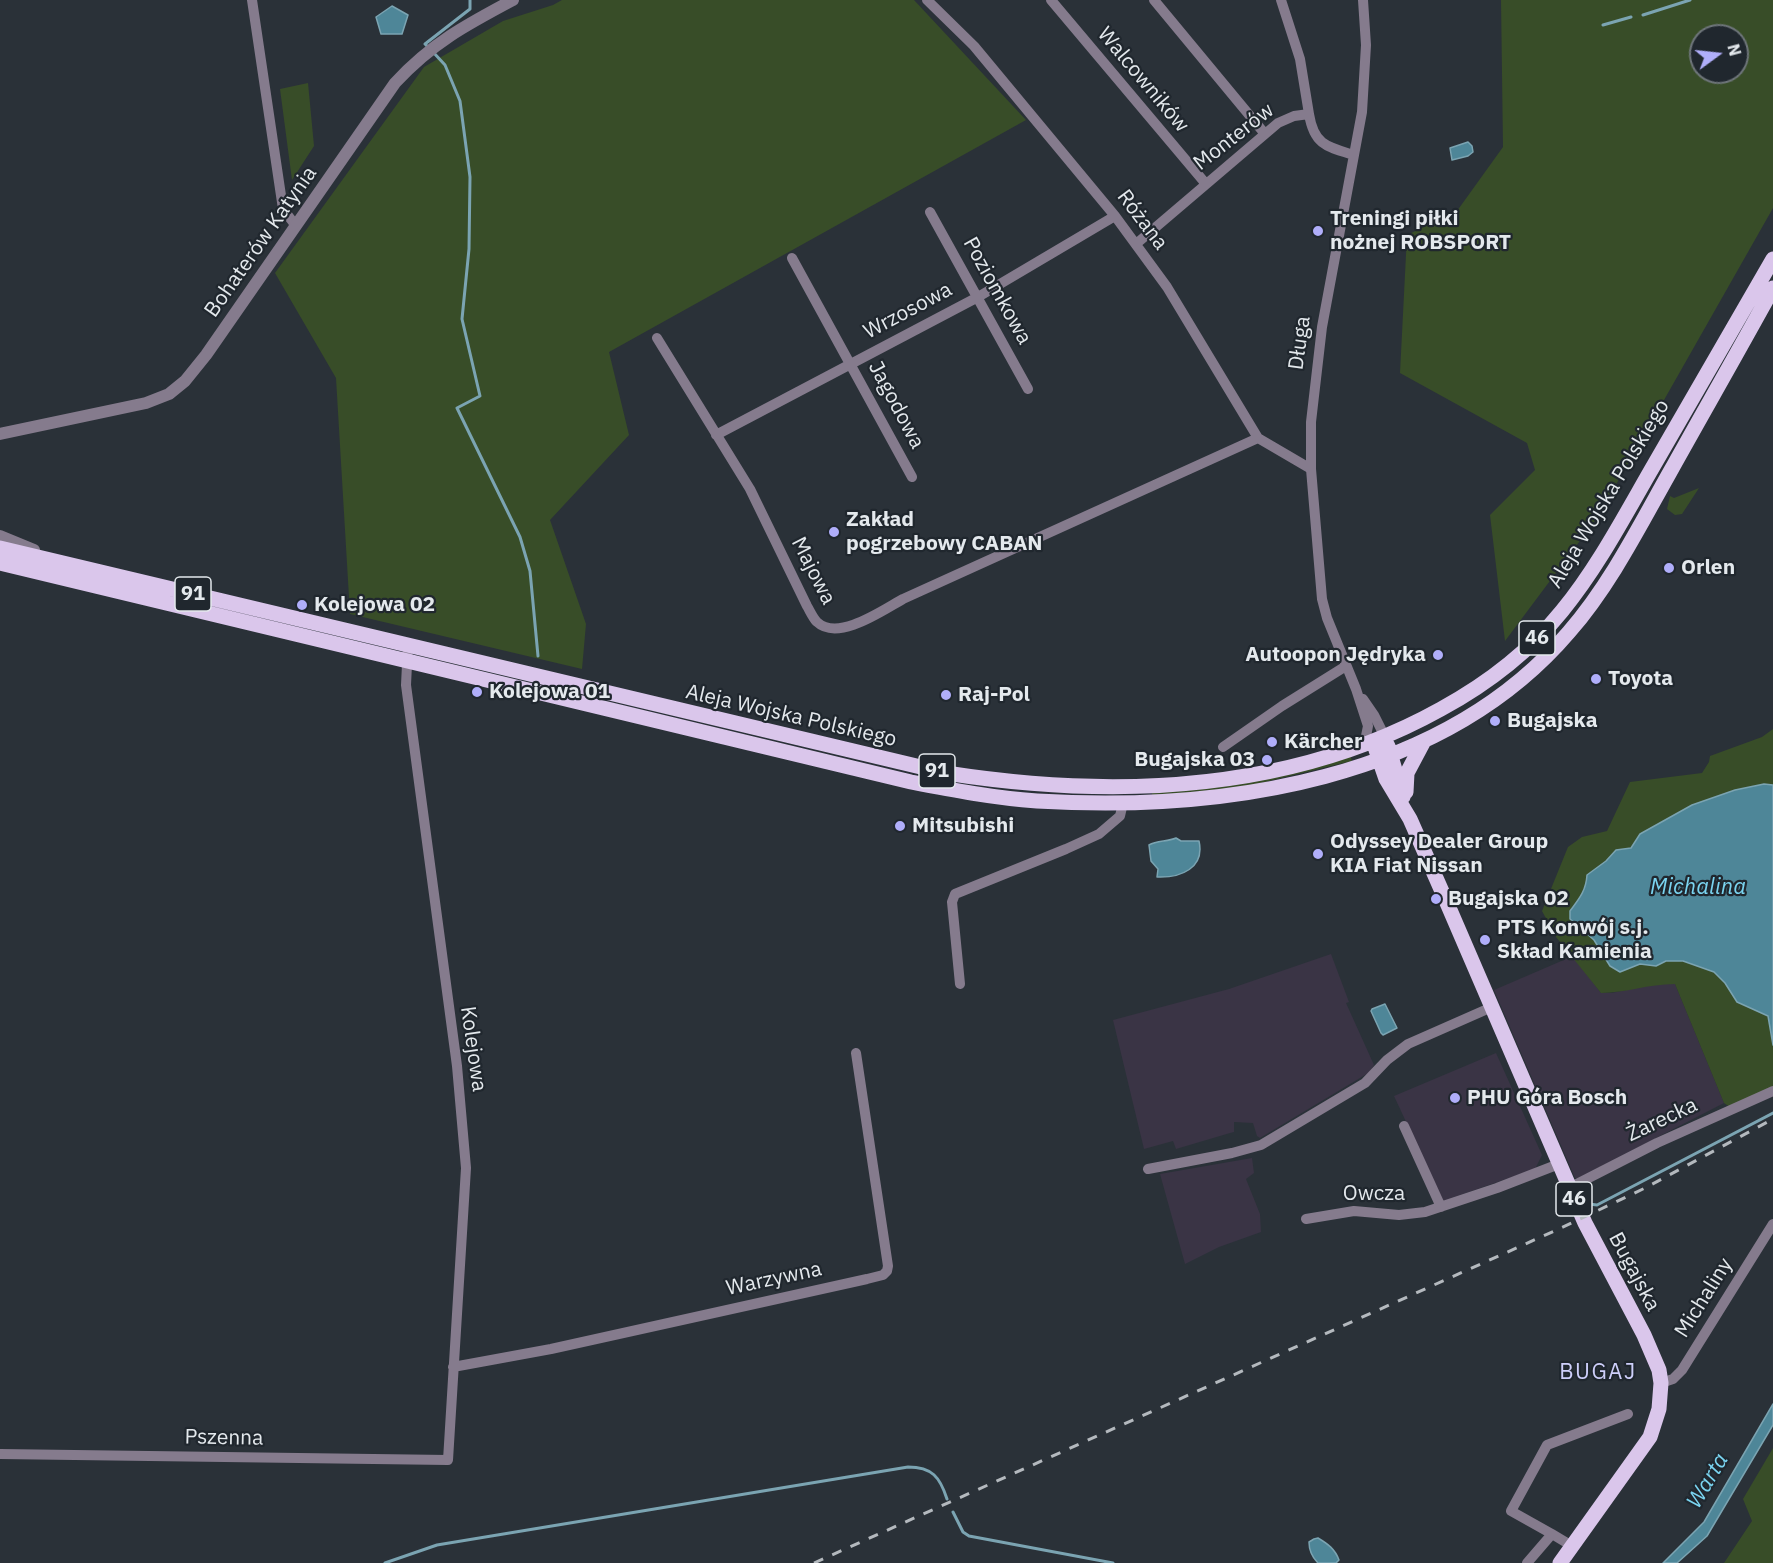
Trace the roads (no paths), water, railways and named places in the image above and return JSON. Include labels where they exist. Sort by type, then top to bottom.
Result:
[{"type":"main road","name":"Aleja Wojska Polskiego","points":[[0,548],[921,768],[1037,785],[1143,787],[1209,781],[1283,768],[1372,742],[1412,725],[1472,692],[1525,650],[1560,613],[1607,546],[1773,259]]},
{"type":"main road","name":"Aleja Wojska Polskiego","points":[[0,563],[911,782],[965,792],[1024,799],[1122,803],[1174,801],[1238,794],[1360,766],[1424,741],[1464,721],[1536,668],[1579,620],[1620,560],[1773,288]]},
{"type":"main road","name":"46","points":[[1410,819],[1406,777],[1424,741]]},
{"type":"main road","name":"Bugajska","points":[[1372,742],[1385,757],[1569,1188],[1659,1370],[1661,1383],[1659,1409],[1650,1437],[1560,1563]]},
{"type":"street","points":[[252,0],[283,209],[296,226]]},
{"type":"street","name":"Bohaterów Katynia","points":[[0,434],[146,402],[169,394],[184,381],[206,355],[395,83],[416,61],[455,31],[513,0]]},
{"type":"street","name":"Różana","points":[[927,0],[974,46],[1136,243],[1167,286],[1258,438],[1311,469]]},
{"type":"street","name":"Walcowników","points":[[1051,0],[1206,184]]},
{"type":"street","points":[[1154,0],[1265,134]]},
{"type":"street","points":[[1281,0],[1293,34],[1309,114]]},
{"type":"street","name":"Długa","points":[[1363,0],[1366,45],[1365,79],[1354,155],[1315,373],[1311,422],[1311,469],[1322,599],[1327,618],[1356,688],[1368,726],[1366,736],[1372,742]]},
{"type":"street","name":"Monterów","points":[[1136,243],[1285,119],[1309,114],[1314,135],[1320,142],[1333,149],[1354,155]]},
{"type":"street","name":"Poziomkowa","points":[[930,212],[1028,389]]},
{"type":"street","name":"Wrzosowa","points":[[716,435],[978,297],[1115,216]]},
{"type":"street","name":"Jagodowa","points":[[792,258],[912,477]]},
{"type":"street","name":"Majowa","points":[[657,338],[750,489],[807,606],[817,622],[828,628],[853,626],[903,599],[1258,438]]},
{"type":"street","points":[[0,536],[71,565]]},
{"type":"street","name":"Kolejowa","points":[[408,644],[406,685],[457,1066],[466,1168],[448,1460]]},
{"type":"street","points":[[1223,747],[1346,666]]},
{"type":"street","name":"Długa","points":[[1356,688],[1374,715],[1372,742]]},
{"type":"street","points":[[960,984],[952,902],[955,894],[1099,834],[1116,822],[1121,813],[1122,803]]},
{"type":"street","points":[[1148,1168],[1232,1153],[1261,1145],[1365,1083],[1387,1060],[1408,1044],[1492,1007]]},
{"type":"street","name":"Warzywna","points":[[453,1367],[551,1349],[882,1275],[887,1271],[888,1266],[856,1053]]},
{"type":"street","name":"Żarecka","points":[[1569,1188],[1657,1143],[1773,1091]]},
{"type":"street","name":"Owcza","points":[[1404,1126],[1441,1208]]},
{"type":"street","name":"Owcza","points":[[1306,1219],[1354,1211],[1409,1215],[1441,1208],[1559,1164]]},
{"type":"street","name":"Michaliny","points":[[1661,1383],[1673,1379],[1682,1370],[1773,1224]]},
{"type":"street","points":[[1572,1546],[1511,1511],[1547,1445],[1628,1414]]},
{"type":"street","name":"Pszenna","points":[[0,1454],[448,1460]]},
{"type":"street","points":[[1527,1563],[1552,1534]]},
{"type":"water","points":[[392,6],[408,15],[402,34],[381,34],[376,17]]},
{"type":"water","points":[[1468,142],[1473,152],[1468,156],[1452,160],[1450,148]]},
{"type":"water","name":"Michalina","points":[[1764,784],[1773,785],[1773,1045],[1768,1016],[1737,1002],[1725,983],[1714,972],[1683,961],[1666,961],[1656,966],[1640,964],[1620,972],[1610,966],[1594,940],[1570,919],[1570,911],[1584,890],[1587,875],[1606,861],[1616,850],[1631,848],[1640,834],[1692,805],[1735,790]]},
{"type":"water","points":[[1176,838],[1181,841],[1199,841],[1200,850],[1195,865],[1175,876],[1157,877],[1158,869],[1151,861],[1149,845]]},
{"type":"water","points":[[1385,1004],[1397,1028],[1383,1035],[1371,1011]]},
{"type":"water","points":[[1773,1404],[1773,1425],[1707,1536],[1677,1563],[1663,1563],[1704,1522]]},
{"type":"water","points":[[1318,1538],[1335,1553],[1339,1560],[1336,1563],[1318,1563],[1314,1558],[1309,1542]]},
{"type":"waterway","points":[[428,47],[425,44],[470,9],[470,0]]},
{"type":"waterway","points":[[1643,15],[1690,0]]},
{"type":"waterway","points":[[1603,25],[1631,17]]},
{"type":"waterway","points":[[433,52],[445,65],[460,101],[470,177],[469,249],[462,319],[480,396],[457,408],[520,537],[530,571],[538,656]]},
{"type":"waterway","points":[[1585,1198],[1589,1204],[1597,1205],[1773,1113]]},
{"type":"waterway","points":[[385,1563],[437,1545],[908,1467],[923,1469],[934,1475],[947,1499]]},
{"type":"waterway","points":[[953,1512],[963,1532],[969,1536],[1113,1563]]},
{"type":"railway","points":[[814,1563],[1561,1228],[1645,1188],[1773,1119]]},
{"type":"place","name":"Treningi piłki nożnej ROBSPORT","points":[[1318,231]]},
{"type":"place","name":"Zakład pogrzebowy CABAN","points":[[834,532]]},
{"type":"place","name":"Orlen","points":[[1669,568]]},
{"type":"place","name":"Kolejowa 02","points":[[302,605]]},
{"type":"place","name":"Autoopon Jędryka","points":[[1438,655]]},
{"type":"place","name":"Toyota","points":[[1596,679]]},
{"type":"place","name":"Kolejowa 01","points":[[477,692]]},
{"type":"place","name":"Raj-Pol","points":[[946,695]]},
{"type":"place","name":"Bugajska","points":[[1495,721]]},
{"type":"place","name":"Kärcher","points":[[1272,742]]},
{"type":"place","name":"Bugajska 03","points":[[1267,760]]},
{"type":"place","name":"Mitsubishi","points":[[900,826]]},
{"type":"place","name":"Odyssey Dealer Group KIA Fiat Nissan","points":[[1318,854]]},
{"type":"place","name":"Bugajska 02","points":[[1436,899]]},
{"type":"place","name":"PTS Konwój s.j. Skład Kamienia","points":[[1485,940]]},
{"type":"place","name":"PHU Góra Bosch","points":[[1455,1098]]},
{"type":"district","name":"BUGAJ","points":[[1598,1373]]},
{"type":"water label","name":"Warta","points":[[1708,1481]]}]
